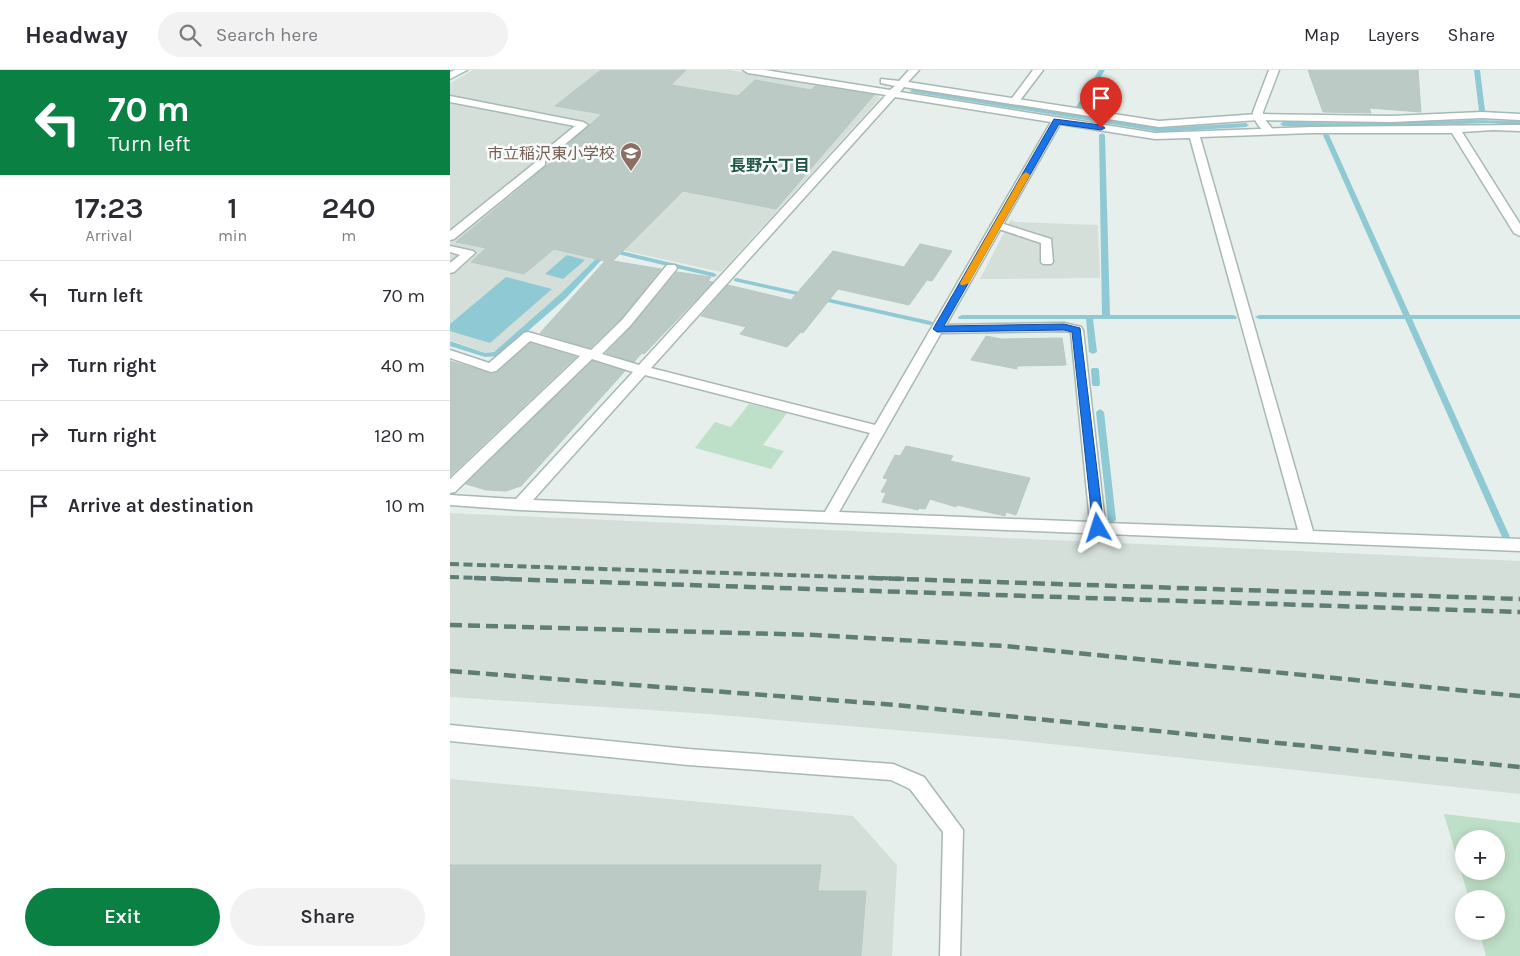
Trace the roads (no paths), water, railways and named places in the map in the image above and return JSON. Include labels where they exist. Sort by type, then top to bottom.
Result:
[{"type":"street","points":[[450,76],[462,70]]},
{"type":"street","points":[[748,70],[1015,101],[1159,124],[1258,117],[1391,119],[1482,115],[1520,117]]},
{"type":"street","points":[[520,505],[914,70]]},
{"type":"street","points":[[1015,101],[1038,70]]},
{"type":"street","points":[[1258,117],[1274,70]]},
{"type":"street","points":[[872,79],[897,88],[1057,121],[1155,136],[1269,131],[1520,128]]},
{"type":"street","points":[[450,99],[583,125],[540,160],[541,163],[450,237]]},
{"type":"street","points":[[1258,117],[1269,131]]},
{"type":"street","points":[[829,517],[1057,121]]},
{"type":"street","points":[[1455,130],[1520,233]]},
{"type":"street","points":[[1194,134],[1307,536]]},
{"type":"street","points":[[997,225],[1047,241],[1047,262]]},
{"type":"street","points":[[450,249],[470,253],[450,269]]},
{"type":"street","points":[[450,488],[626,323],[671,268]]},
{"type":"street","points":[[937,329],[1064,327],[1077,330],[1098,528]]},
{"type":"street","points":[[450,354],[491,368],[528,336],[642,370],[879,431]]},
{"type":"street","points":[[450,500],[520,505],[1520,545]]},
{"type":"street","points":[[450,732],[688,757],[893,772],[917,783],[953,830],[950,956]]},
{"type":"water","points":[[567,255],[585,260],[563,279],[545,274]]},
{"type":"water","points":[[506,277],[552,289],[490,343],[450,331],[450,324]]},
{"type":"waterway","points":[[1079,107],[1102,70]]},
{"type":"waterway","points":[[1477,70],[1482,111]]},
{"type":"waterway","points":[[913,91],[1160,130],[1246,125]]},
{"type":"waterway","points":[[1283,124],[1377,125],[1488,121],[1520,123]]},
{"type":"waterway","points":[[1102,135],[1106,317]]},
{"type":"waterway","points":[[1326,135],[1407,317]]},
{"type":"waterway","points":[[450,343],[485,355],[496,354],[563,296],[608,250],[714,275]]},
{"type":"waterway","points":[[736,280],[930,323]]},
{"type":"waterway","points":[[962,317],[1089,317]]},
{"type":"waterway","points":[[1089,317],[1106,317]]},
{"type":"waterway","points":[[1089,317],[1093,352]]},
{"type":"waterway","points":[[1106,317],[1233,317]]},
{"type":"waterway","points":[[1259,317],[1407,317]]},
{"type":"waterway","points":[[1407,317],[1520,317]]},
{"type":"waterway","points":[[1407,317],[1506,537]]},
{"type":"waterway","points":[[1095,370],[1096,384]]},
{"type":"waterway","points":[[1100,412],[1112,520]]},
{"type":"railway","points":[[450,564],[909,579]]},
{"type":"railway","points":[[450,577],[512,579]]},
{"type":"railway","points":[[474,578],[1520,612]]},
{"type":"railway","points":[[871,578],[1520,599]]},
{"type":"railway","points":[[450,625],[815,635],[1004,646],[1520,696]]},
{"type":"railway","points":[[450,671],[896,705],[1520,767]]},
{"type":"place","name":"市立稲沢東小学校","points":[[631,172]]},
{"type":"district","name":"長野六丁目","points":[[770,165]]}]
